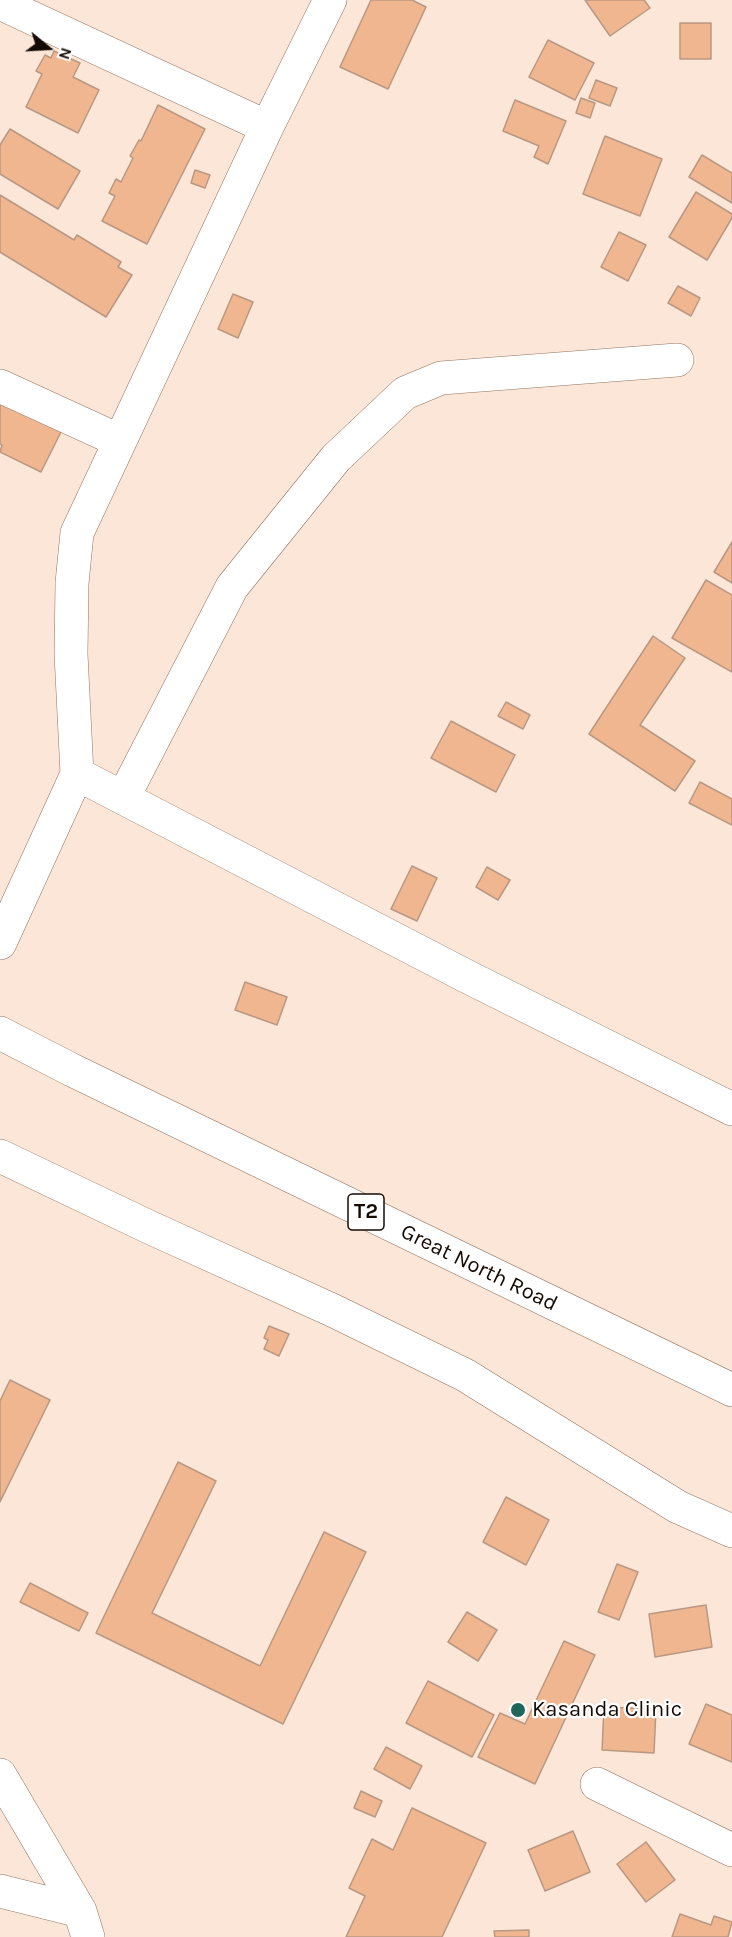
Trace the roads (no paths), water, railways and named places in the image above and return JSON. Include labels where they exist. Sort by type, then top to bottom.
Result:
[{"type":"main road","points":[[0,943],[77,774],[71,654],[72,584],[77,533],[267,127],[330,0]]},
{"type":"main road","points":[[0,3],[267,127]]},
{"type":"main road","points":[[123,798],[232,587],[336,458],[405,393],[441,378],[677,360]]},
{"type":"main road","points":[[0,386],[120,441]]},
{"type":"main road","points":[[77,774],[466,976],[732,1109]]},
{"type":"main road","name":"Great North Road","points":[[0,1033],[732,1390]]},
{"type":"main road","points":[[0,1156],[332,1310],[465,1376],[678,1507],[732,1531]]},
{"type":"main road","points":[[0,1775],[84,1924]]},
{"type":"main road","points":[[597,1784],[732,1850]]},
{"type":"main road","points":[[0,1891],[84,1924]]},
{"type":"place","name":"Kasanda Clinic","points":[[518,1710]]}]
